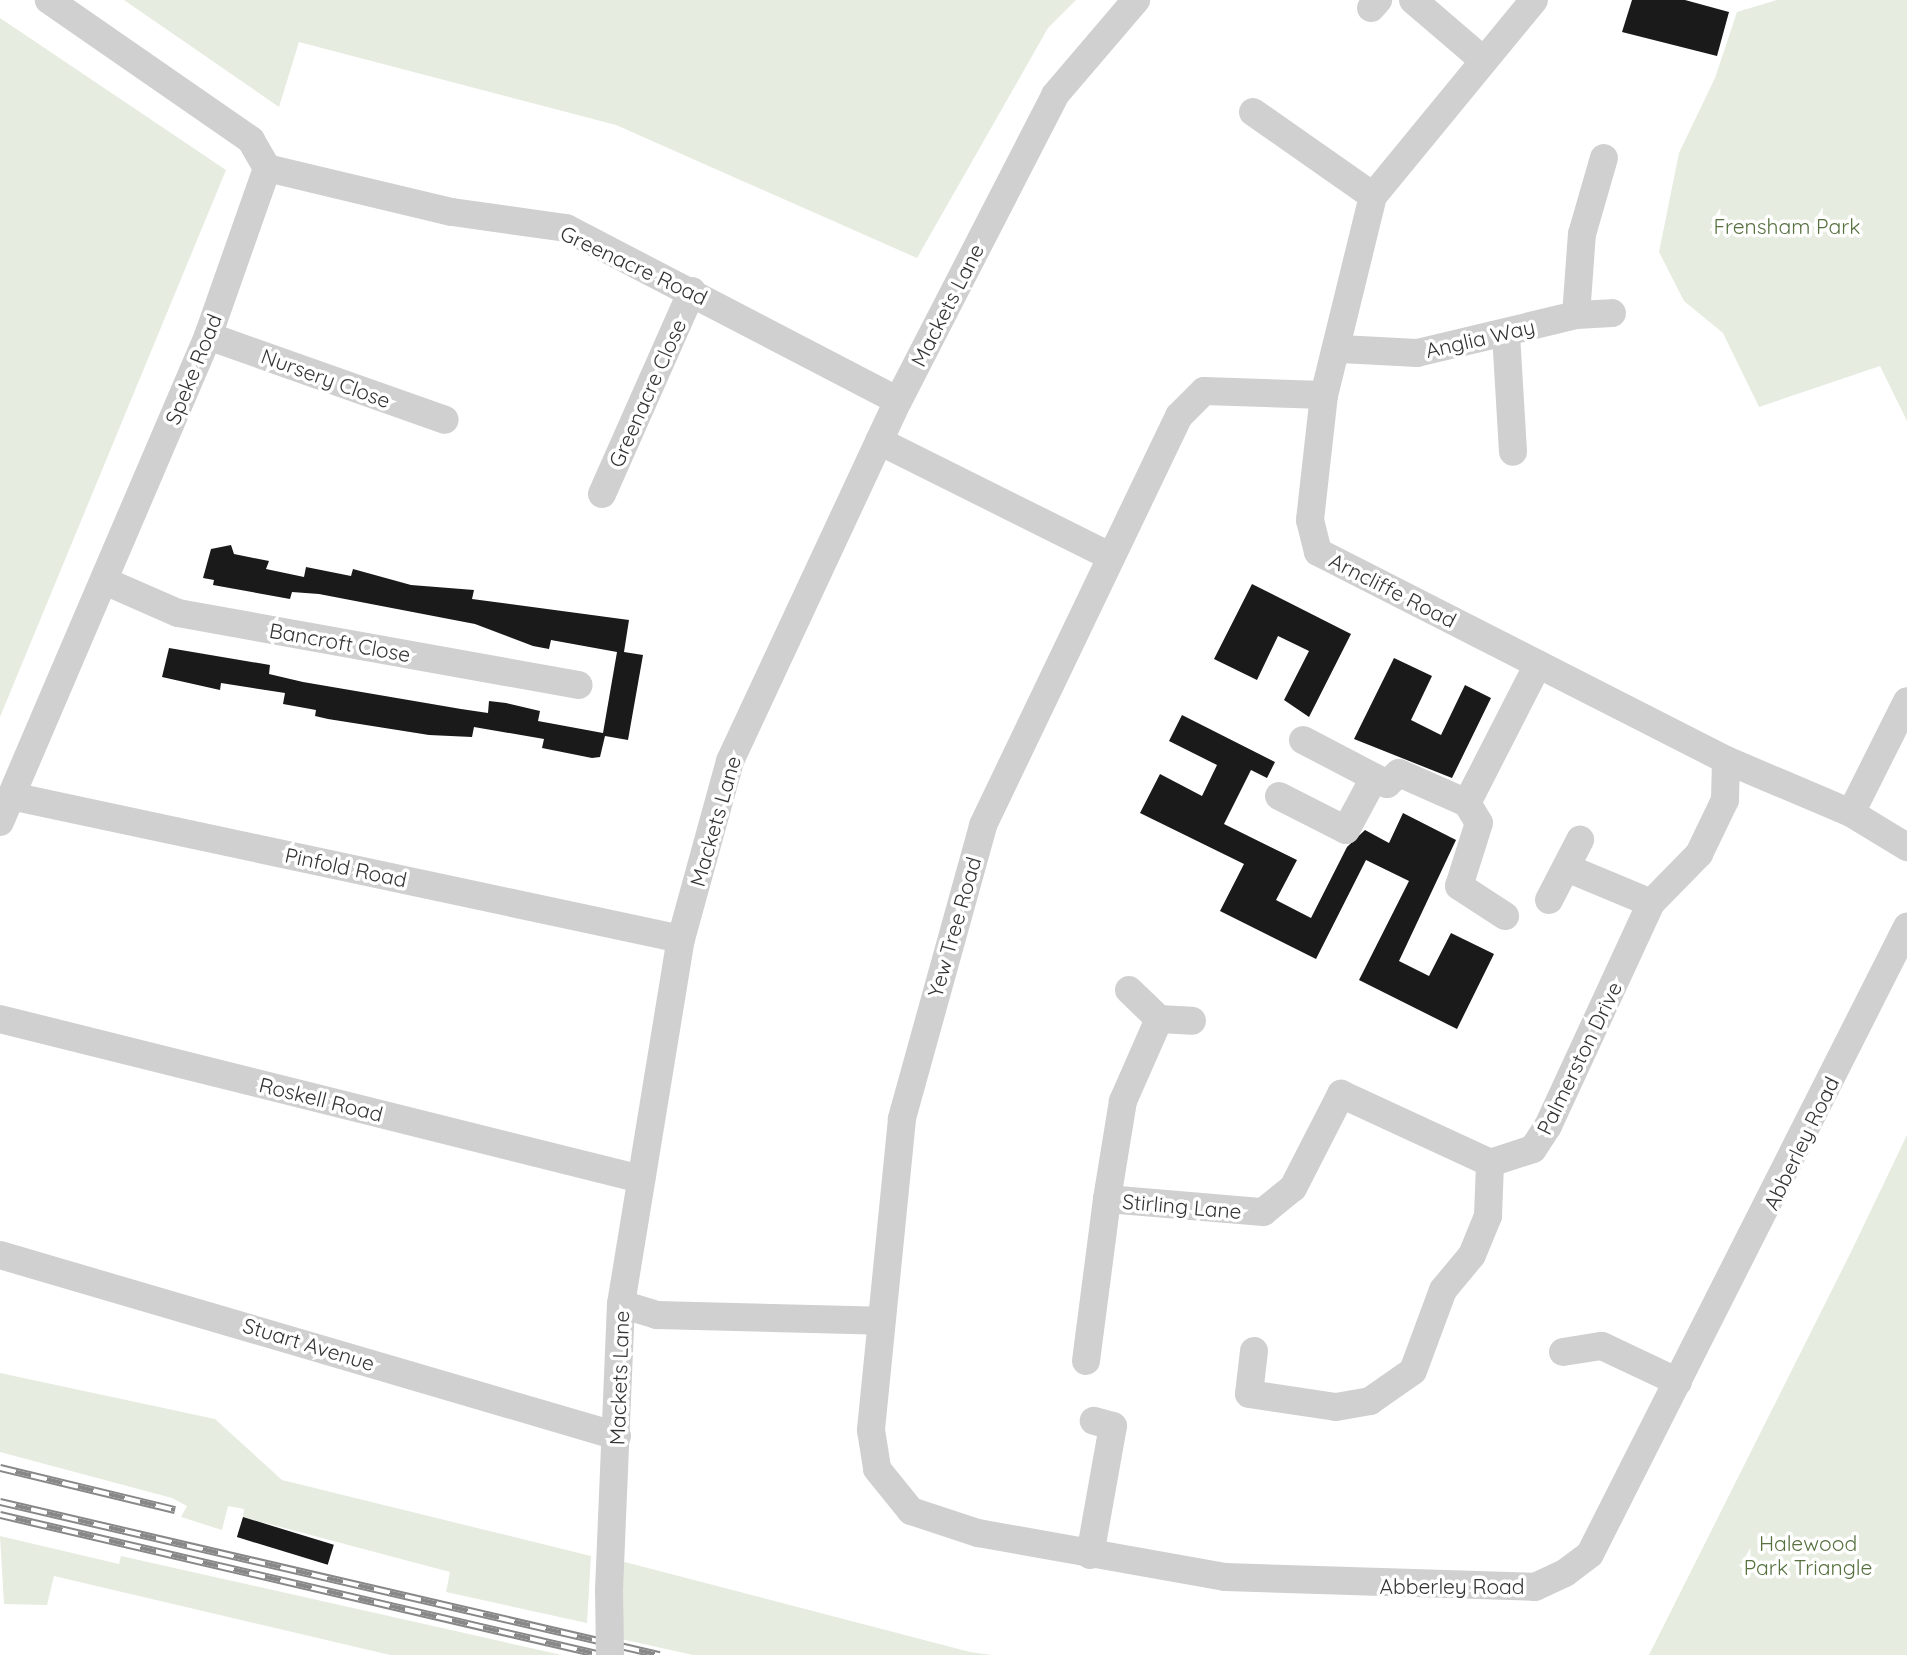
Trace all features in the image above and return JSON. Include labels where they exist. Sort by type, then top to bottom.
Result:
[{"type":"street","points":[[49,0],[251,140],[268,168]]},
{"type":"street","name":"Mackets Lane","points":[[610,1655],[609,1590],[621,1304],[681,939],[730,761],[898,401],[1055,95],[1136,0]]},
{"type":"street","points":[[1413,0],[1483,60]]},
{"type":"street","name":"Arncliffe Road","points":[[1534,0],[1373,196],[1341,349],[1324,395],[1310,520],[1318,552],[1726,760],[1852,813],[1907,847]]},
{"type":"street","points":[[1253,112],[1373,196]]},
{"type":"street","points":[[1576,315],[1582,234],[1604,158]]},
{"type":"street","name":"Greenacre Road","points":[[268,168],[452,212],[566,228],[692,291],[898,401]]},
{"type":"street","name":"Speke Road","points":[[0,822],[107,582],[208,336],[268,168]]},
{"type":"street","name":"Greenacre Close","points":[[602,494],[692,291]]},
{"type":"street","name":"Anglia Way","points":[[1341,349],[1417,353],[1506,334],[1576,315],[1612,313]]},
{"type":"street","points":[[1506,334],[1513,452]]},
{"type":"street","name":"Nursery Close","points":[[208,336],[445,420]]},
{"type":"street","name":"Yew Tree Road","points":[[876,1391],[880,1321],[902,1119],[950,933],[983,826],[1108,555],[1179,416],[1203,391],[1324,395]]},
{"type":"street","points":[[879,442],[1108,555]]},
{"type":"street","name":"Bancroft Close","points":[[107,582],[178,614],[580,685]]},
{"type":"street","points":[[1467,803],[1538,664]]},
{"type":"street","points":[[1852,813],[1899,744],[1907,701]]},
{"type":"street","points":[[1303,740],[1387,784],[1399,773],[1467,803],[1479,823],[1459,886],[1505,916]]},
{"type":"street","name":"Palmerston Drive","points":[[1490,1163],[1533,1149],[1548,1126],[1651,904],[1699,854],[1724,800],[1726,760]]},
{"type":"street","points":[[1279,796],[1346,830],[1374,778]]},
{"type":"street","name":"Pinfold Road","points":[[11,796],[681,939]]},
{"type":"street","points":[[1549,900],[1580,840]]},
{"type":"street","points":[[1567,868],[1651,904]]},
{"type":"street","name":"Abberley Road","points":[[876,1391],[871,1430],[877,1469],[911,1511],[978,1533],[1225,1577],[1535,1587],[1590,1554],[1907,927]]},
{"type":"street","points":[[1129,990],[1159,1019],[1192,1021]]},
{"type":"street","name":"Roskell Road","points":[[0,1019],[641,1179]]},
{"type":"street","name":"Stirling Lane","points":[[1159,1019],[1123,1101],[1107,1199],[1263,1212],[1293,1188],[1341,1094],[1490,1163]]},
{"type":"street","points":[[1254,1351],[1250,1394],[1336,1407],[1392,1390],[1413,1371],[1443,1290],[1472,1255],[1488,1216],[1490,1163]]},
{"type":"street","points":[[1086,1361],[1107,1199]]},
{"type":"street","name":"Stuart Avenue","points":[[0,1255],[617,1436]]},
{"type":"street","points":[[621,1304],[657,1315],[880,1321]]},
{"type":"street","points":[[1563,1352],[1602,1346],[1678,1382]]},
{"type":"street","points":[[1090,1555],[1113,1426],[1094,1421]]},
{"type":"green space","points":[[124,0],[1076,0],[1048,28],[917,258],[616,125],[299,42],[279,107]]},
{"type":"green space","name":"Frensham Park","points":[[1777,0],[1907,0],[1907,421],[1880,366],[1759,407],[1723,333],[1684,301],[1659,252],[1679,153],[1715,78],[1737,12]]},
{"type":"green space","points":[[0,18],[226,170],[0,717]]},
{"type":"green space","name":"Halewood Park Triangle","points":[[1907,1135],[1907,1655],[1649,1655],[1851,1252]]},
{"type":"green space","points":[[0,1373],[215,1419],[282,1480],[591,1556],[587,1623],[446,1592],[450,1572],[243,1517],[244,1509],[228,1506],[222,1530],[181,1517],[187,1506],[172,1498],[0,1452]]},
{"type":"green space","points":[[0,1536],[119,1564],[121,1556],[562,1655],[390,1655],[54,1576],[47,1605],[4,1604]]},
{"type":"green space","points":[[621,1561],[970,1652],[992,1655],[693,1655],[621,1639]]},
{"type":"building","points":[[1632,0],[1685,0],[1729,12],[1717,56],[1622,32]]},
{"type":"building","points":[[231,545],[234,554],[269,561],[266,569],[304,577],[306,567],[351,576],[353,569],[411,585],[474,590],[472,599],[629,620],[624,652],[643,655],[628,740],[605,736],[600,757],[592,758],[542,748],[544,739],[474,727],[472,737],[429,735],[328,719],[315,716],[316,710],[283,704],[285,693],[221,683],[220,690],[162,677],[169,648],[270,665],[269,674],[303,682],[461,709],[488,713],[489,701],[506,703],[540,711],[538,721],[603,733],[617,652],[551,640],[549,649],[533,646],[475,624],[319,594],[292,592],[290,599],[213,585],[214,580],[203,578],[211,549]]},
{"type":"building","points":[[1252,584],[1351,634],[1309,717],[1284,700],[1309,651],[1278,636],[1257,680],[1214,659]]},
{"type":"building","points":[[1394,658],[1432,676],[1411,720],[1441,735],[1465,685],[1491,698],[1452,778],[1354,739]]},
{"type":"building","points":[[1182,715],[1275,762],[1267,778],[1251,770],[1224,824],[1297,860],[1276,900],[1311,918],[1347,847],[1365,830],[1389,843],[1403,813],[1456,840],[1399,961],[1429,976],[1451,933],[1494,954],[1457,1029],[1359,980],[1409,881],[1366,860],[1316,959],[1220,911],[1244,864],[1140,813],[1160,774],[1202,796],[1217,765],[1169,741]]},
{"type":"building","points":[[243,1517],[334,1545],[328,1565],[237,1537]]},
{"type":"railway","points":[[0,1468],[175,1510]]},
{"type":"railway","points":[[0,1502],[659,1655]]},
{"type":"railway","points":[[0,1515],[601,1655]]}]
